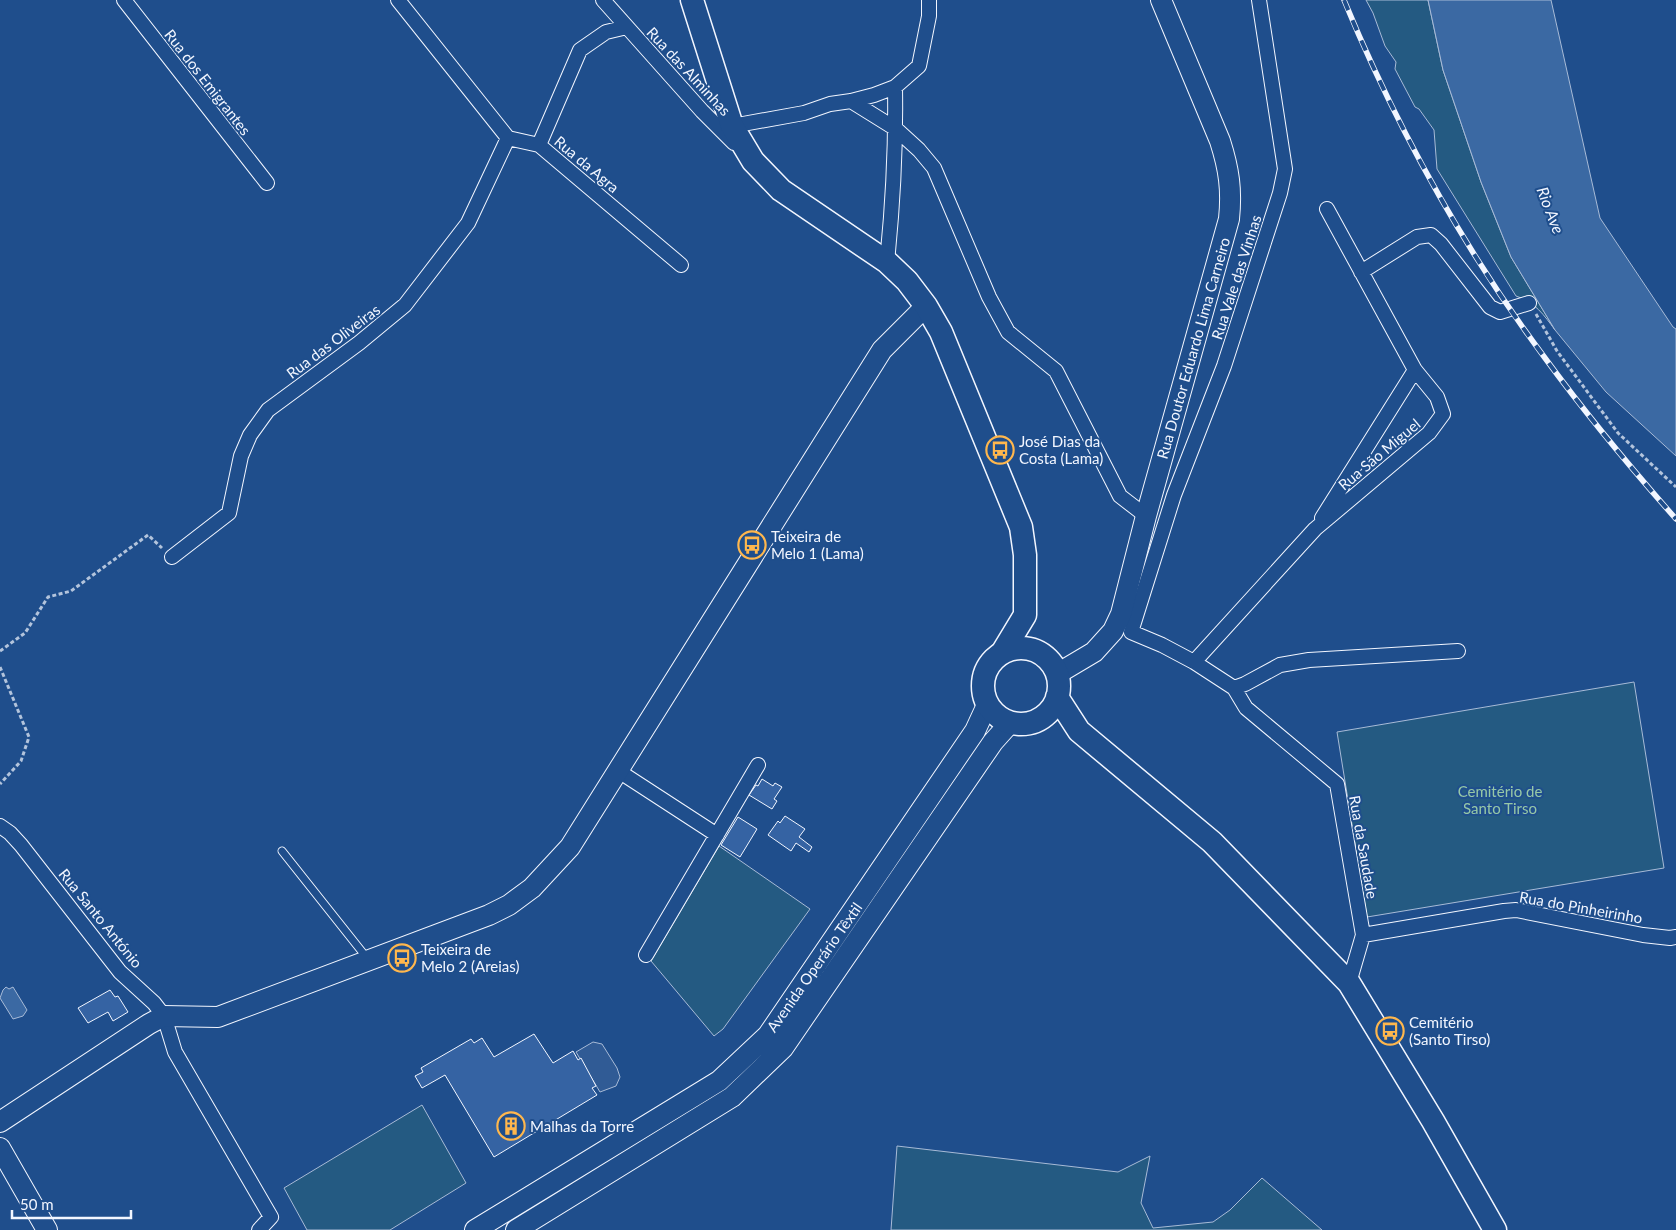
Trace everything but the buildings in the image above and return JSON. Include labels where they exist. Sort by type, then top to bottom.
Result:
[{"type":"main road","points":[[692,0],[732,126],[753,161],[781,190],[887,262],[907,281],[926,306],[941,332],[1021,527],[1025,555],[1025,615],[1059,686],[1057,697],[1047,714],[1030,723],[1020,724],[1010,723],[993,713],[987,705],[983,688],[986,670],[1002,653],[1025,615]]},
{"type":"main road","points":[[1002,653],[1024,649],[1034,651],[1050,666]]},
{"type":"main road","points":[[1057,697],[1079,731],[1212,842],[1349,983],[1433,1121],[1495,1230]]},
{"type":"main road","points":[[1039,719],[1079,731]]},
{"type":"street","name":"Rua dos Emigrantes","points":[[124,0],[267,183]]},
{"type":"street","points":[[398,0],[508,138]]},
{"type":"street","name":"Rua das Alminhas","points":[[603,0],[702,111],[753,161]]},
{"type":"street","points":[[732,126],[804,113],[830,104],[851,101],[895,87],[919,66],[929,16],[929,0]]},
{"type":"street","name":"Rua Doutor Eduardo Lima Carneiro","points":[[1050,666],[1094,652],[1113,630],[1121,614],[1146,516],[1229,219],[1231,193],[1228,165],[1220,141],[1161,0]]},
{"type":"street","name":"Rua Vale das Vinhas","points":[[1194,662],[1162,645],[1131,632],[1174,495],[1224,366],[1280,193],[1285,169],[1259,0]]},
{"type":"street","points":[[539,145],[580,50],[606,32],[627,27]]},
{"type":"street","points":[[887,262],[894,200],[895,87]]},
{"type":"street","points":[[851,101],[896,129],[919,150],[934,168],[989,297],[1008,332],[1056,371],[1120,496],[1146,516]]},
{"type":"street","name":"Rua da Agra","points":[[508,138],[539,145],[680,264]]},
{"type":"street","name":"Rua das Oliveiras","points":[[172,557],[229,514],[241,456],[250,434],[268,410],[359,343],[405,306],[468,223],[508,138]]},
{"type":"street","name":"Rua São Miguel","points":[[1194,662],[1314,529],[1429,433],[1443,414],[1437,397],[1415,370],[1327,209]]},
{"type":"street","points":[[1361,272],[1417,238],[1432,235],[1490,307],[1500,312],[1529,302]]},
{"type":"street","points":[[0,1122],[164,1016],[218,1017],[489,915],[509,905],[532,888],[570,847],[882,350],[926,306]]},
{"type":"street","name":"Rua São Miguel","points":[[1314,529],[1415,370]]},
{"type":"street","points":[[1234,688],[1280,665],[1308,660],[1458,651]]},
{"type":"street","name":"Rua da Saudade","points":[[1194,662],[1234,688],[1246,708],[1337,784],[1363,935],[1349,983]]},
{"type":"street","name":"Avenida Operário Têxtil","points":[[475,1230],[719,1081],[768,1035],[975,731],[987,705]]},
{"type":"street","name":"Avenida Operário Têxtil","points":[[516,1230],[732,1097],[783,1048],[992,742],[1010,723]]},
{"type":"street","points":[[646,955],[758,765]]},
{"type":"street","points":[[617,770],[717,835]]},
{"type":"street","name":"Rua Santo António","points":[[0,826],[10,833],[21,845],[120,972],[154,1003],[164,1016],[175,1052],[271,1217],[259,1230]]},
{"type":"street","name":"Rua do Pinheirinho","points":[[1363,935],[1516,910],[1643,934],[1670,938],[1676,937]]},
{"type":"street","points":[[0,1148],[47,1230]]},
{"type":"lane","points":[[282,851],[363,953],[367,961]]},
{"type":"path","points":[[1529,302],[1557,351],[1618,433],[1676,487]]},
{"type":"path","points":[[0,651],[25,633],[48,597],[71,591],[148,535],[172,557]]},
{"type":"path","points":[[0,667],[29,737],[21,761],[0,784]]},
{"type":"green space","points":[[1366,0],[1428,0],[1443,70],[1481,182],[1511,257],[1555,330],[1534,305],[1516,296],[1437,169],[1434,130],[1419,109],[1415,107],[1395,69],[1396,62],[1385,46],[1373,13]]},
{"type":"green space","name":"Cemitério de Santo Tirso","points":[[1634,682],[1664,868],[1367,917],[1337,732]]},
{"type":"green space","points":[[719,846],[810,909],[723,1029],[714,1036],[651,961]]},
{"type":"green space","points":[[422,1105],[466,1183],[390,1230],[307,1230],[284,1188]]},
{"type":"green space","points":[[897,1146],[1118,1172],[1150,1156],[1141,1203],[1153,1228],[1213,1222],[1230,1210],[1262,1178],[1322,1230],[891,1230]]},
{"type":"shaded area","points":[[593,1042],[602,1044],[617,1068],[620,1077],[616,1086],[600,1092],[576,1052]]},
{"type":"water","name":"Rio Ave","points":[[1428,0],[1551,0],[1600,218],[1676,329],[1676,456],[1606,392],[1555,330],[1511,257],[1481,182],[1443,70]]},
{"type":"water","points":[[6,987],[9,989],[13,987],[27,1010],[23,1016],[13,1019],[0,998]]},
{"type":"railway","points":[[1344,0],[1364,47],[1409,140],[1459,230],[1486,273],[1576,399],[1676,519]]},
{"type":"place","name":"José Dias da Costa (Lama)","points":[[1000,450]]},
{"type":"place","name":"Teixeira de Melo 1 (Lama)","points":[[752,545]]},
{"type":"place","name":"Teixeira de Melo 2 (Areias)","points":[[402,958]]},
{"type":"place","name":"Cemitério (Santo Tirso)","points":[[1390,1031]]},
{"type":"place","name":"Malhas da Torre","points":[[511,1126]]}]
